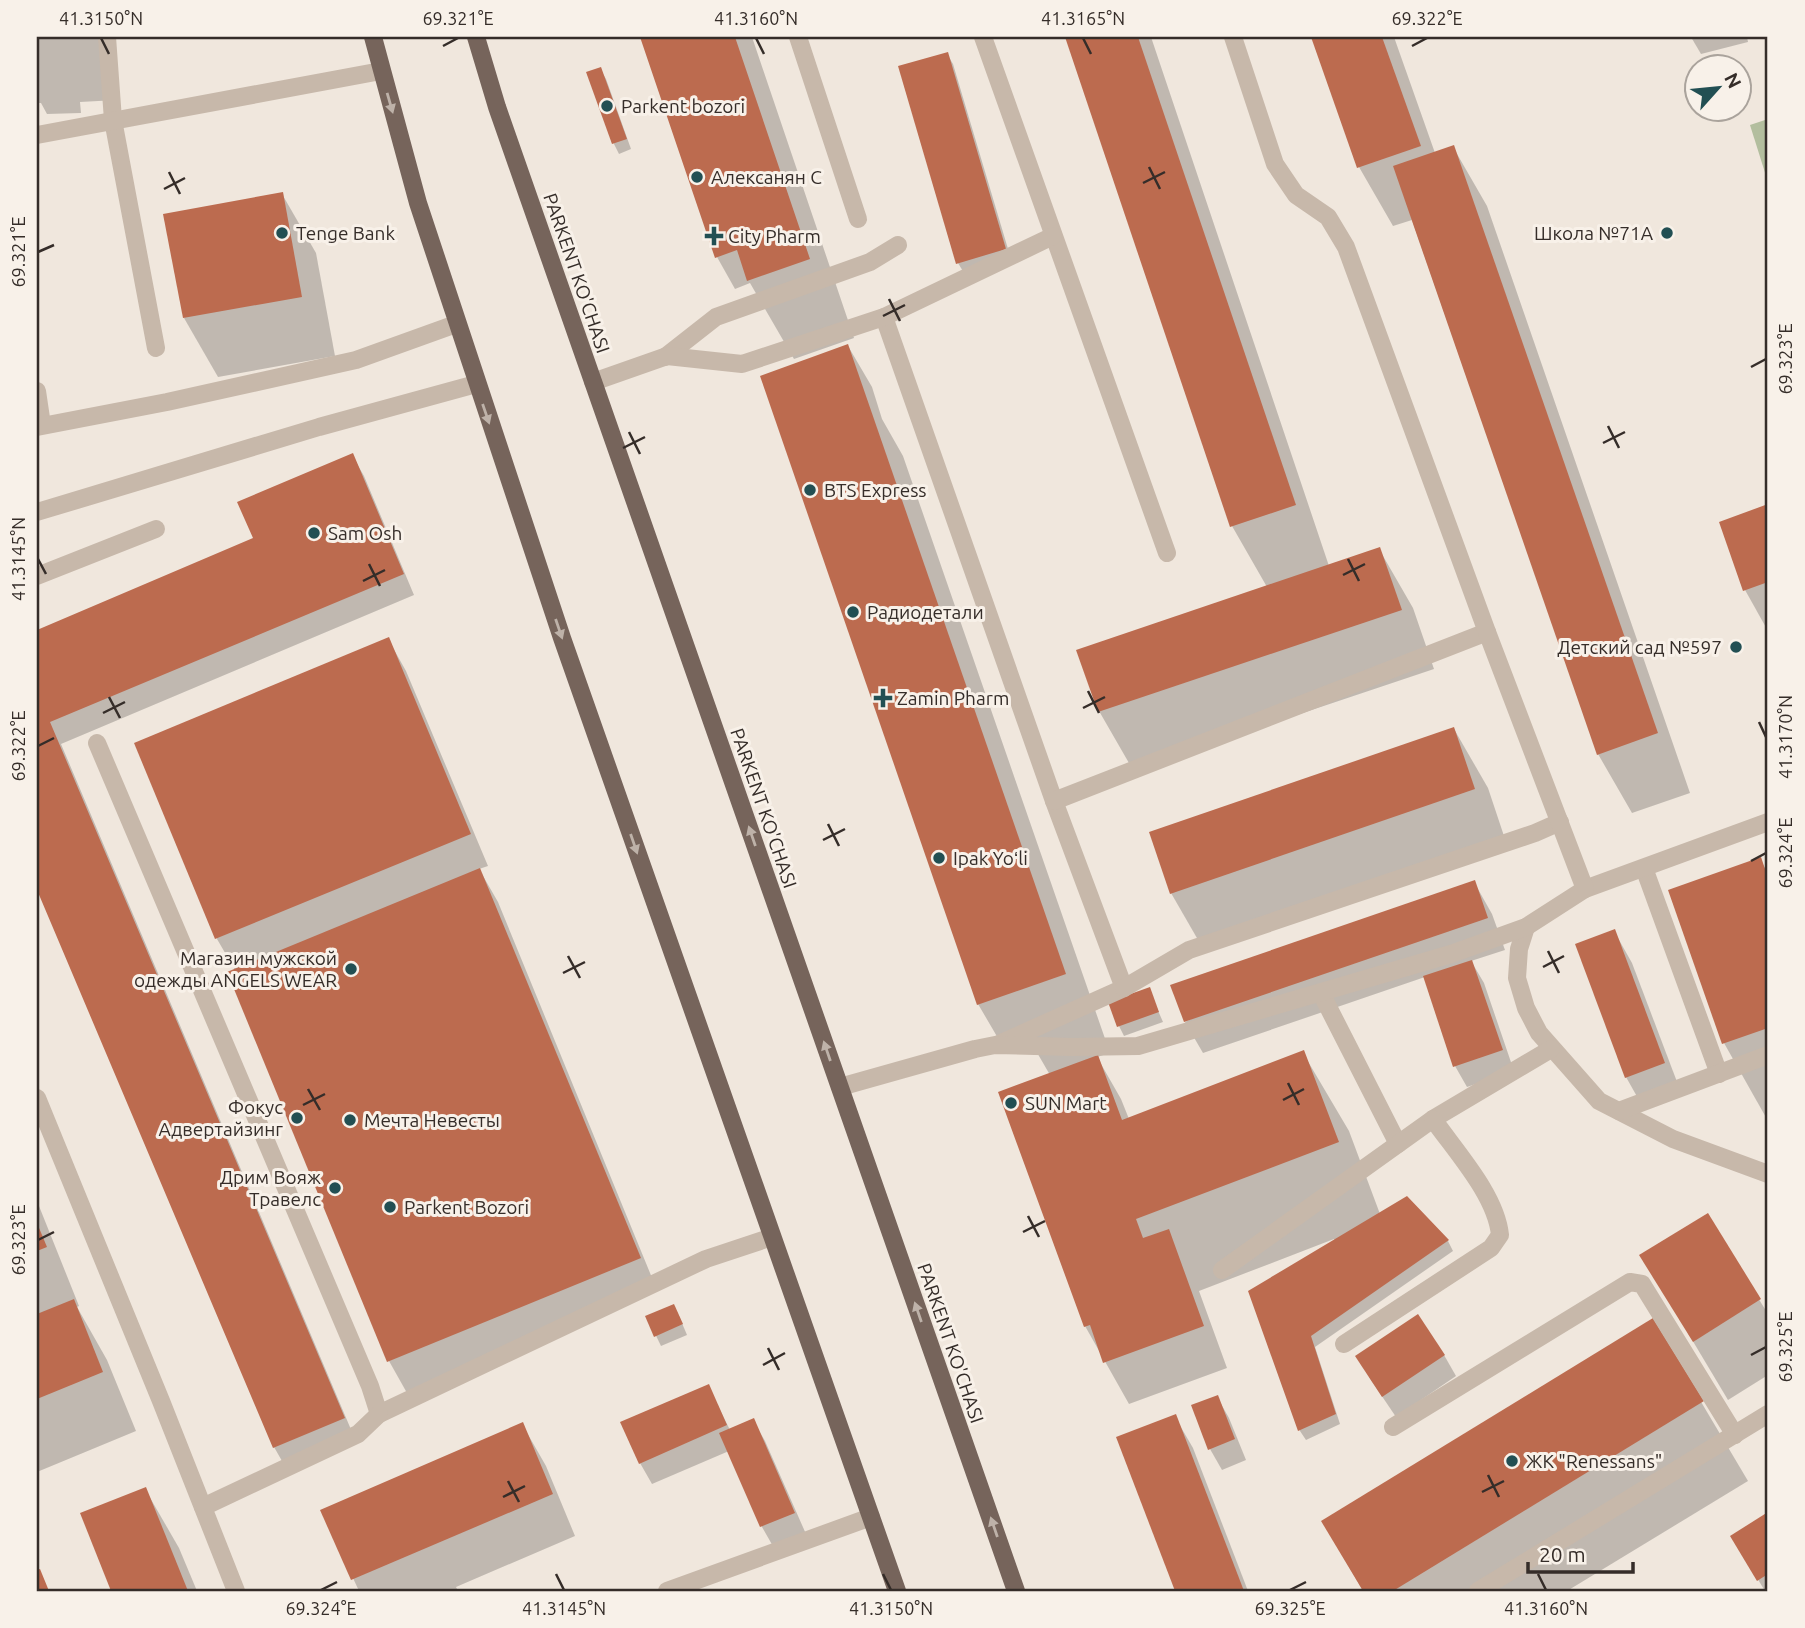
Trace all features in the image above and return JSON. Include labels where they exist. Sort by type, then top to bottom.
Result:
[{"type":"main road","points":[[373,37],[418,203],[476,384],[562,638],[897,1591]]},
{"type":"main road","name":"PARKENT KO'CHASI","points":[[476,37],[496,107],[1016,1591]]},
{"type":"street","points":[[107,37],[113,121],[156,348]]},
{"type":"street","points":[[798,37],[858,219]]},
{"type":"street","points":[[983,37],[1167,553]]},
{"type":"street","points":[[1233,37],[1275,164],[1296,195],[1328,218],[1346,247],[1487,632],[1585,889]]},
{"type":"street","points":[[37,135],[381,71]]},
{"type":"street","points":[[665,357],[742,364],[884,317],[1053,236]]},
{"type":"street","points":[[593,382],[665,357],[716,317],[870,262],[898,245]]},
{"type":"street","points":[[884,317],[1054,802],[1124,988]]},
{"type":"street","points":[[37,391],[39,426],[167,402],[356,360],[456,324]]},
{"type":"street","points":[[37,512],[355,417],[476,384]]},
{"type":"street","points":[[37,576],[156,529]]},
{"type":"street","points":[[1054,802],[1487,632]]},
{"type":"street","points":[[97,743],[370,1386],[379,1414]]},
{"type":"street","points":[[996,1045],[1124,988],[1189,950],[1535,833],[1560,822]]},
{"type":"street","points":[[840,1087],[996,1045],[1138,1046],[1451,954],[1526,927],[1585,889],[1768,822]]},
{"type":"street","points":[[1644,867],[1718,1074]]},
{"type":"street","points":[[1526,927],[1519,948],[1517,978],[1526,1008],[1538,1032],[1551,1049],[1599,1101],[1673,1139],[1768,1174]]},
{"type":"street","points":[[1321,993],[1398,1144]]},
{"type":"street","points":[[1222,1270],[1433,1119],[1551,1049]]},
{"type":"street","points":[[1619,1111],[1768,1055]]},
{"type":"street","points":[[37,1098],[236,1591]]},
{"type":"street","points":[[1344,1344],[1490,1248],[1500,1235],[1490,1201],[1433,1119]]},
{"type":"street","points":[[203,1507],[358,1434],[379,1414],[706,1259],[772,1237]]},
{"type":"street","points":[[1393,1427],[1630,1282],[1642,1284],[1735,1435]]},
{"type":"street","points":[[1478,1591],[1768,1414]]},
{"type":"street","points":[[667,1591],[871,1517]]},
{"type":"green space","points":[[1768,119],[1768,179],[1767,179],[1750,125]]},
{"type":"building","points":[[640,37],[735,37],[810,259],[747,281],[737,250],[715,258]]},
{"type":"building","points":[[1065,37],[1138,37],[1296,505],[1230,527]]},
{"type":"building","points":[[1311,37],[1382,37],[1421,146],[1357,168]]},
{"type":"building","points":[[948,52],[1006,249],[956,264],[898,66]]},
{"type":"building","name":"Parkent bozori","points":[[601,67],[627,139],[612,144],[586,72]]},
{"type":"building","points":[[1454,145],[1658,733],[1597,755],[1393,166]]},
{"type":"building","points":[[283,192],[302,297],[183,318],[163,214]]},
{"type":"building","points":[[848,344],[1066,974],[977,1005],[760,376]]},
{"type":"building","points":[[353,453],[404,574],[50,722],[345,1418],[273,1448],[37,890],[37,630],[253,538],[237,502]]},
{"type":"building","points":[[1768,504],[1768,582],[1743,591],[1719,522]]},
{"type":"building","points":[[1380,547],[1402,610],[1098,712],[1076,650]]},
{"type":"building","points":[[389,637],[471,834],[215,939],[134,743]]},
{"type":"building","points":[[1454,727],[1475,789],[1170,894],[1149,832]]},
{"type":"building","points":[[1761,857],[1768,878],[1768,1028],[1722,1044],[1668,890]]},
{"type":"building","points":[[480,868],[641,1258],[387,1362],[227,972]]},
{"type":"building","points":[[1475,880],[1488,918],[1184,1022],[1170,985]]},
{"type":"building","points":[[1615,929],[1665,1063],[1625,1078],[1575,944]]},
{"type":"building","points":[[1472,960],[1503,1050],[1453,1067],[1423,976]]},
{"type":"building","points":[[1150,987],[1159,1012],[1117,1027],[1108,1002]]},
{"type":"building","points":[[1304,1050],[1339,1142],[1136,1219],[1143,1238],[1169,1229],[1204,1326],[1103,1363],[1090,1325],[1084,1327],[998,1092],[1098,1055],[1122,1120]]},
{"type":"building","points":[[1407,1196],[1449,1240],[1311,1336],[1336,1414],[1298,1431],[1248,1291]]},
{"type":"building","points":[[1708,1213],[1761,1299],[1693,1342],[1639,1255]]},
{"type":"building","points":[[37,1223],[47,1247],[37,1251]]},
{"type":"building","points":[[74,1299],[103,1372],[37,1399],[37,1314]]},
{"type":"building","points":[[674,1304],[683,1324],[654,1337],[645,1316]]},
{"type":"building","points":[[1418,1314],[1445,1355],[1382,1397],[1355,1356]]},
{"type":"building","name":"ЖК \"Renessans\"","points":[[1653,1318],[1704,1401],[1393,1591],[1363,1591],[1321,1521]]},
{"type":"building","points":[[709,1384],[727,1425],[639,1464],[620,1422]]},
{"type":"building","points":[[1218,1395],[1235,1439],[1208,1450],[1191,1405]]},
{"type":"building","points":[[1176,1414],[1244,1591],[1175,1591],[1116,1437]]},
{"type":"building","points":[[754,1418],[795,1513],[760,1527],[719,1433]]},
{"type":"building","points":[[523,1422],[553,1494],[351,1580],[320,1510]]},
{"type":"building","points":[[146,1487],[188,1591],[111,1591],[80,1513]]},
{"type":"building","points":[[1768,1512],[1768,1574],[1757,1581],[1730,1536]]},
{"type":"building","points":[[40,1569],[49,1591],[37,1591],[37,1570]]},
{"type":"place","name":"Parkent bozori","points":[[607,106]]},
{"type":"place","name":"Алексанян С","points":[[697,177]]},
{"type":"place","name":"Tenge Bank","points":[[282,233]]},
{"type":"place","name":"Школа №71А","points":[[1667,233]]},
{"type":"place","name":"City Pharm","points":[[714,236]]},
{"type":"place","name":"BTS Express","points":[[810,490]]},
{"type":"place","name":"Sam Osh","points":[[314,533]]},
{"type":"place","name":"Радиодетали","points":[[853,612]]},
{"type":"place","name":"Детский сад №597","points":[[1736,647]]},
{"type":"place","name":"Zamin Pharm","points":[[883,698]]},
{"type":"place","name":"Ipak Yoʻli","points":[[939,858]]},
{"type":"place","name":"Магазин мужской одежды ANGELS WEAR","points":[[351,969]]},
{"type":"place","name":"SUN Mart","points":[[1011,1103]]},
{"type":"place","name":"Фокус Адвертайзинг","points":[[297,1118]]},
{"type":"place","name":"Мечта Невесты","points":[[350,1120]]},
{"type":"place","name":"Дрим Вояж Травелс","points":[[335,1188]]},
{"type":"place","name":"Parkent Bozori","points":[[390,1207]]},
{"type":"place","name":"ЖК \"Renessans\"","points":[[1512,1461]]}]
